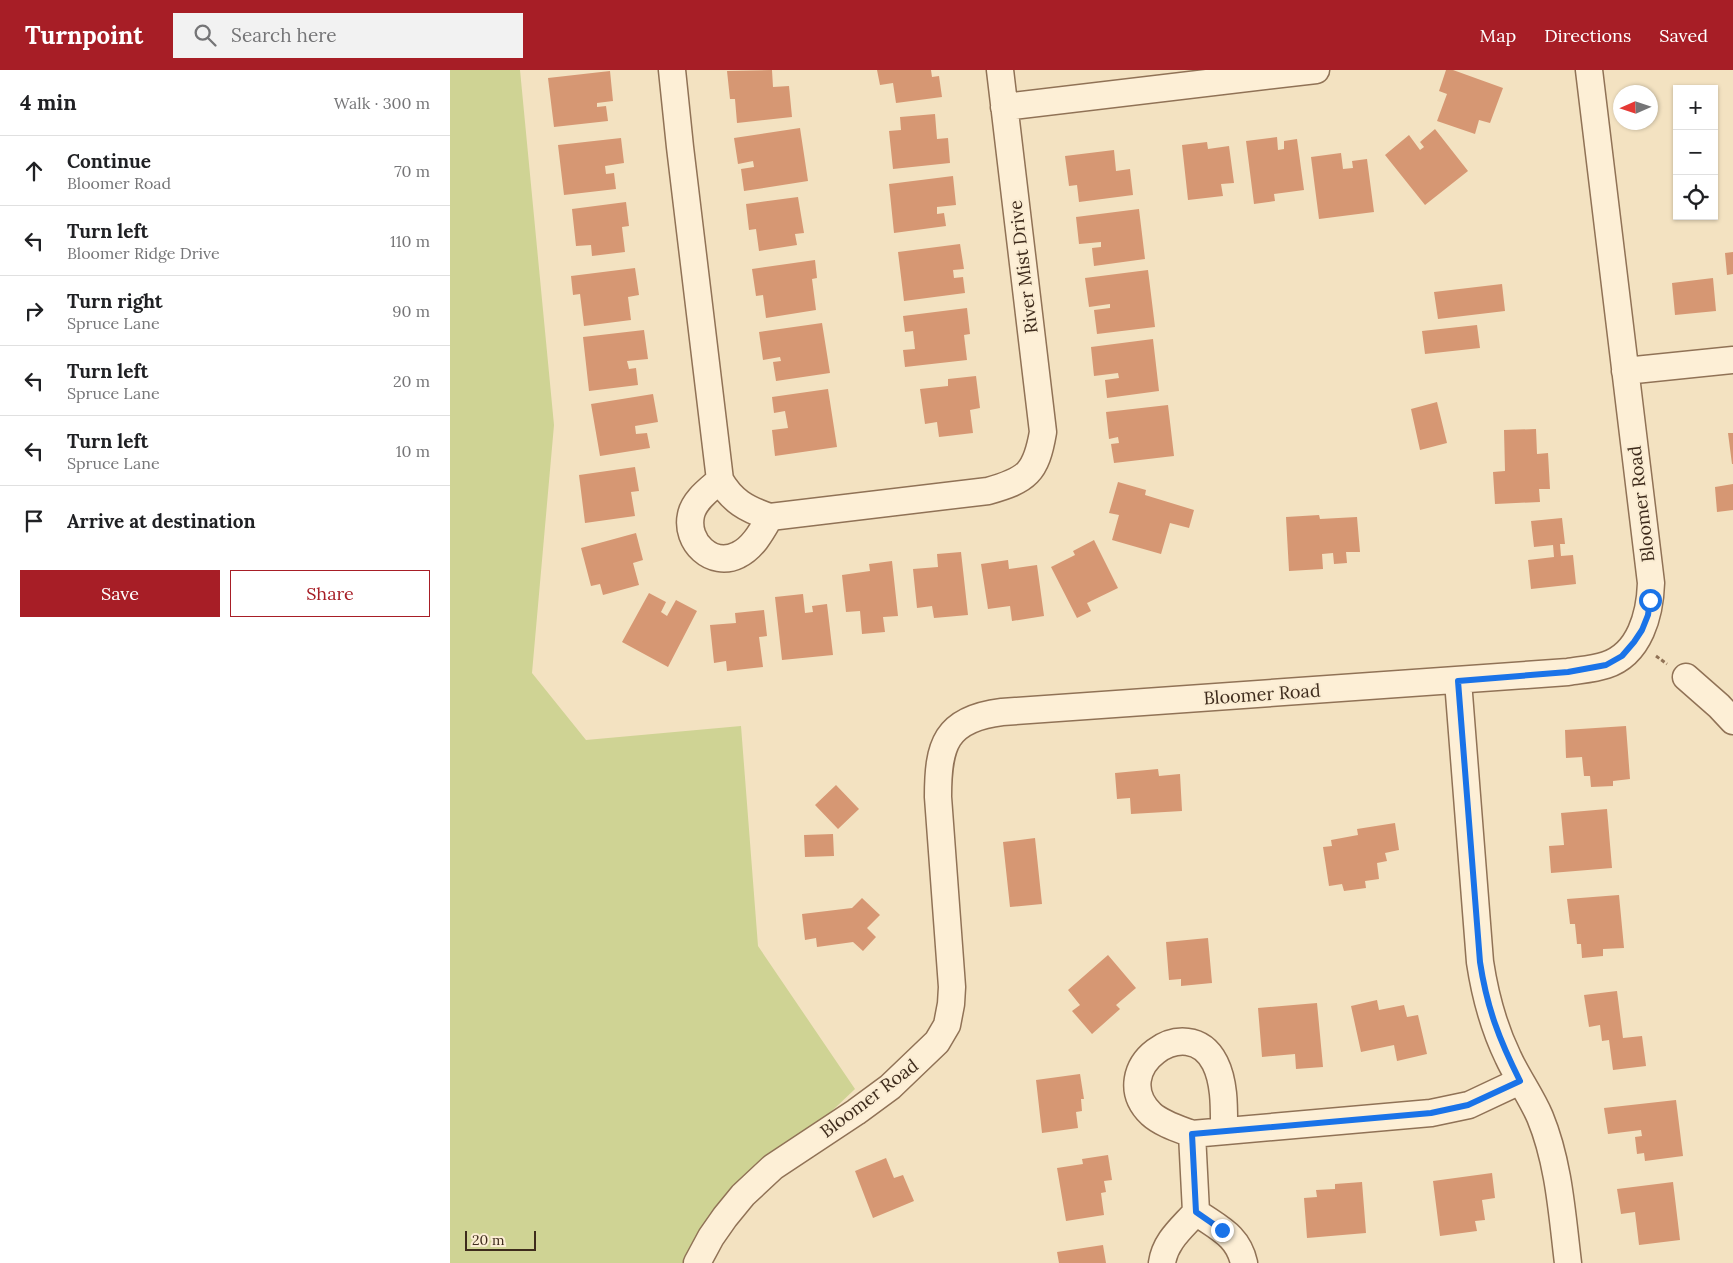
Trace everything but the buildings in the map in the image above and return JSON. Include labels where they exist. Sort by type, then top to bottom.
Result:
[{"type":"street","points":[[672,70],[720,480],[699,499],[691,514],[692,532],[697,546],[708,556],[728,559],[739,555],[747,549],[760,534],[770,517]]},
{"type":"street","name":"River Mist Drive","points":[[720,480],[728,493],[739,503],[752,511],[770,517],[988,491],[1008,486],[1029,473],[1039,452],[1043,432],[1000,70]]},
{"type":"street","points":[[1004,107],[1316,70]]},
{"type":"street","name":"Bloomer Road","points":[[697,1263],[711,1237],[743,1195],[773,1167],[890,1087],[938,1042],[947,1025],[952,987],[938,797],[938,772],[941,754],[947,741],[954,730],[966,721],[982,714],[1002,712],[1568,672],[1606,665],[1622,656],[1634,642],[1642,630],[1648,615],[1651,583],[1589,70]]},
{"type":"street","points":[[1625,371],[1733,360]]},
{"type":"street","points":[[1686,677],[1733,721]]},
{"type":"street","points":[[1458,681],[1480,962],[1484,991],[1494,1024],[1520,1081],[1540,1117],[1549,1145],[1561,1205],[1568,1263]]},
{"type":"street","points":[[1224,1131],[1224,1105],[1220,1078],[1214,1062],[1205,1050],[1194,1044],[1182,1042],[1167,1044],[1156,1050],[1146,1059],[1138,1082],[1142,1102],[1152,1114],[1165,1123],[1192,1134],[1431,1113],[1468,1105],[1520,1081]]},
{"type":"street","points":[[1162,1263],[1163,1253],[1168,1244],[1196,1212],[1192,1134]]},
{"type":"street","points":[[1196,1212],[1234,1240],[1242,1252],[1244,1263]]},
{"type":"path","points":[[1634,642],[1686,677]]},
{"type":"green space","points":[[450,70],[520,70],[554,425],[532,673],[586,740],[741,726],[758,946],[855,1089],[773,1167],[697,1263],[450,1263]]},
{"type":"route","points":[[1222,1230],[1196,1212],[1192,1134],[1431,1113],[1468,1105],[1520,1081],[1494,1024],[1484,991],[1460,725],[1458,681],[1568,672],[1606,665],[1622,656],[1634,642],[1642,630],[1648,615],[1650,600]]}]
